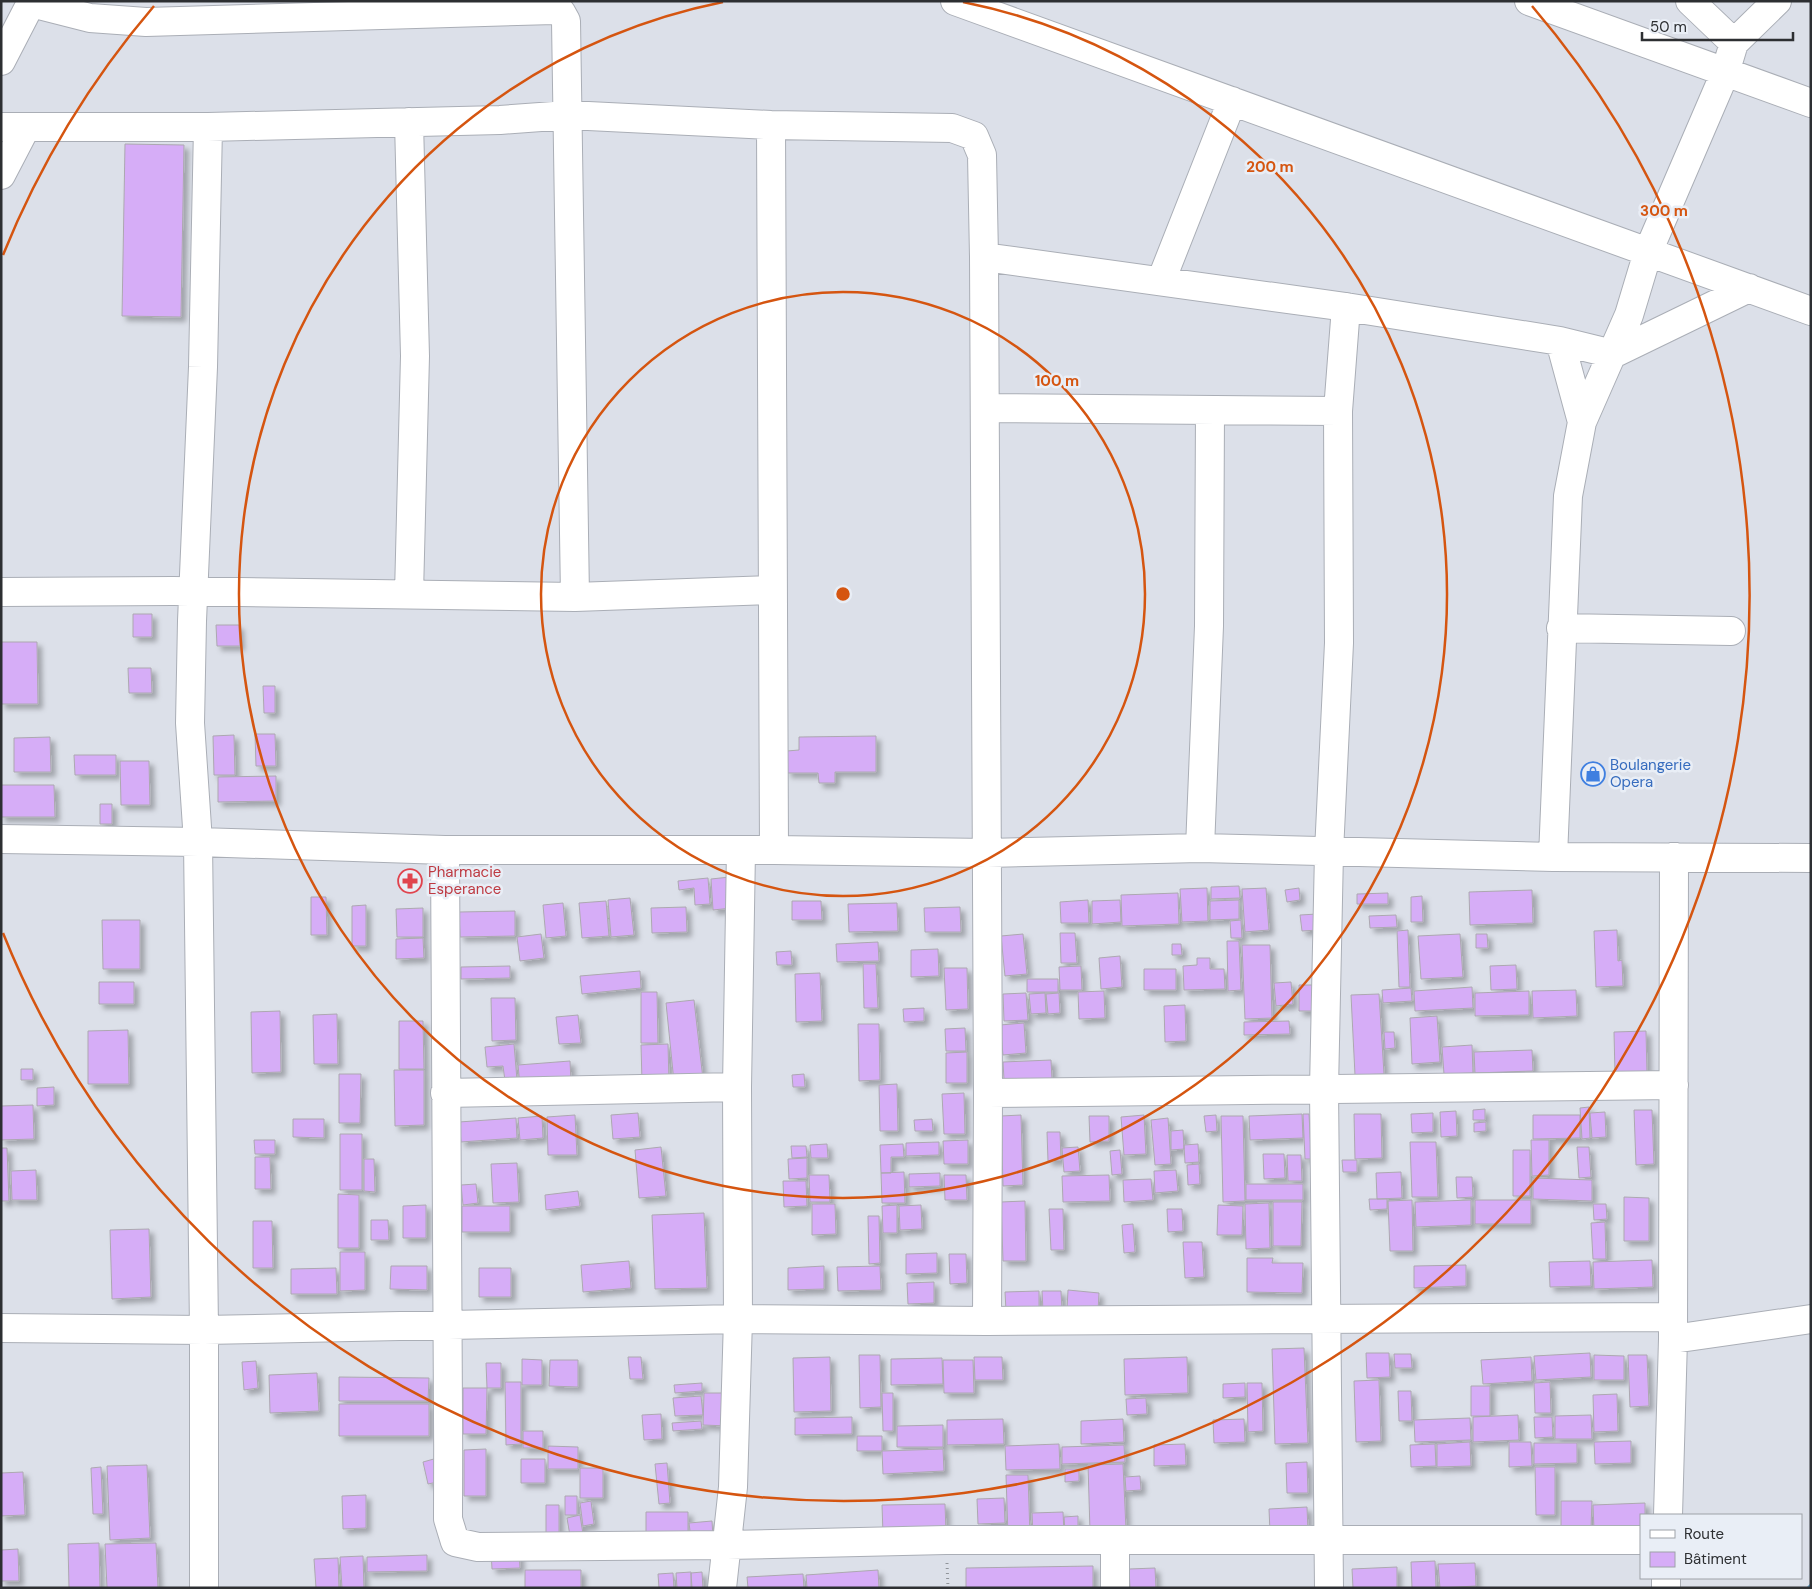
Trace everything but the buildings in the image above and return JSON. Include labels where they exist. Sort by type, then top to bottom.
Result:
[{"type":"street","points":[[955,1],[1811,310]]},
{"type":"street","points":[[1529,1],[1811,103]]},
{"type":"street","points":[[1690,1],[1734,43]]},
{"type":"street","points":[[1553,857],[1568,496],[1582,422],[1629,315],[1648,252],[1725,73],[1734,43],[1777,1]]},
{"type":"street","points":[[1,61],[32,2],[90,18],[146,22],[554,10],[561,12],[566,21],[575,597]]},
{"type":"street","points":[[1161,281],[1232,101]]},
{"type":"street","points":[[1,175],[13,127],[208,127],[500,120],[568,115],[771,125],[952,128],[974,136],[982,155],[984,257],[988,1092],[987,1321]]},
{"type":"street","points":[[409,122],[415,356],[409,594]]},
{"type":"street","points":[[771,125],[774,850]]},
{"type":"street","points":[[204,1588],[204,1330],[198,842],[190,724],[203,367],[208,127]]},
{"type":"street","points":[[984,257],[1346,307],[1560,341],[1613,354],[1749,288]]},
{"type":"street","points":[[1329,1588],[1324,1089],[1329,852],[1339,643],[1338,411],[1346,307]]},
{"type":"street","points":[[1560,341],[1582,422]]},
{"type":"street","points":[[985,408],[1338,411]]},
{"type":"street","points":[[1200,848],[1209,626],[1210,410]]},
{"type":"street","points":[[1,592],[194,592],[575,597],[772,590]]},
{"type":"street","points":[[1562,628],[1731,631]]},
{"type":"street","points":[[1,839],[198,842],[445,850],[774,850],[987,853],[1200,848],[1553,857],[1811,858]]},
{"type":"street","points":[[445,850],[445,1093],[449,1324],[448,1519],[454,1542],[478,1547],[727,1545],[946,1540],[1640,1540]]},
{"type":"street","points":[[722,1588],[735,1449],[738,1319],[737,1087],[741,850]]},
{"type":"street","points":[[1668,1514],[1673,1328],[1674,856]]},
{"type":"street","points":[[988,1092],[1674,1084]]},
{"type":"street","points":[[445,1093],[737,1087]]},
{"type":"street","points":[[1,1328],[204,1330],[738,1319],[987,1321],[1326,1320],[1673,1328],[1811,1319]]},
{"type":"street","points":[[1115,1541],[1116,1588]]},
{"type":"place","name":"Boulangerie Opera","points":[[1593,774]]},
{"type":"place","name":"Pharmacie Esperance","points":[[410,881]]}]
